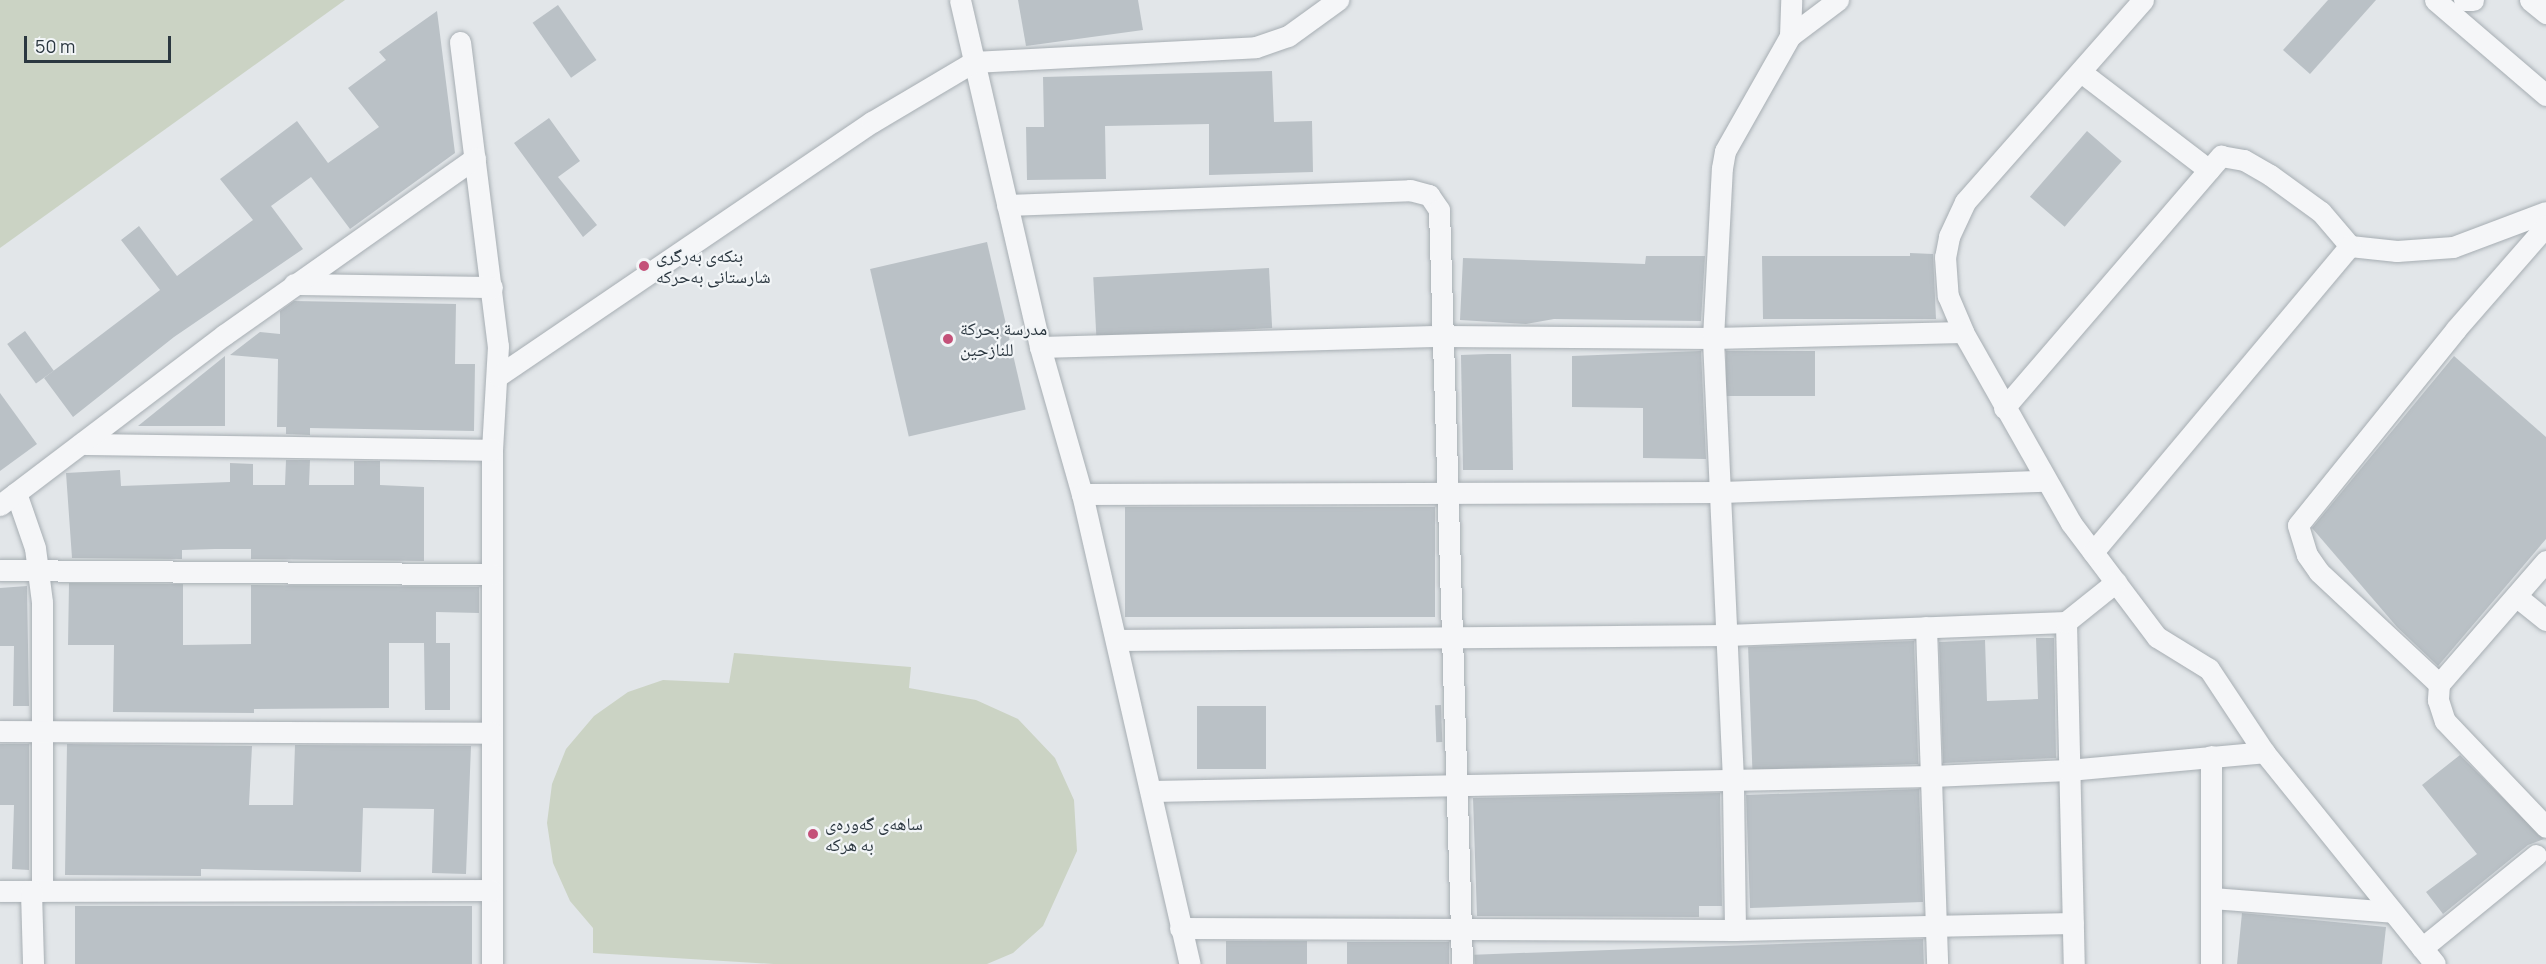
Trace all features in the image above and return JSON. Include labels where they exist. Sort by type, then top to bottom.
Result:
[{"type":"street","points":[[960,0],[1040,347],[1082,494],[1190,964]]},
{"type":"street","points":[[498,376],[872,122],[973,62],[1256,46],[1288,36],[1338,0]]},
{"type":"street","points":[[1790,36],[1791,0]]},
{"type":"street","points":[[1735,930],[1733,780],[1713,338],[1725,151],[1790,36],[1839,0]]},
{"type":"street","points":[[2143,0],[1965,202],[1955,219],[1945,257],[1945,277],[1951,306],[2044,481],[2093,552],[2157,637],[2209,669],[2264,752],[2428,956],[2536,855]]},
{"type":"street","points":[[2435,0],[2546,95]]},
{"type":"street","points":[[2464,0],[2473,0]]},
{"type":"street","points":[[2530,0],[2546,13]]},
{"type":"street","points":[[460,42],[492,287],[498,376],[492,450],[492,964]]},
{"type":"street","points":[[2081,72],[2209,170]]},
{"type":"street","points":[[2004,408],[2221,156],[2244,160],[2321,212],[2350,246],[2397,251],[2453,247],[2546,212]]},
{"type":"street","points":[[33,964],[45,731],[39,568],[8,499],[294,284],[475,158]]},
{"type":"street","points":[[1007,205],[1410,190],[1429,195],[1439,210],[1449,490],[1451,637],[1459,784],[1462,964]]},
{"type":"street","points":[[2439,684],[2319,572],[2307,555],[2298,525],[2456,329],[2546,226]]},
{"type":"street","points":[[2093,552],[2350,246]]},
{"type":"street","points":[[294,284],[492,287]]},
{"type":"street","points":[[1040,347],[1443,336],[1713,338],[1963,332]]},
{"type":"street","points":[[81,444],[492,450]]},
{"type":"street","points":[[1082,494],[1449,490],[1721,492],[2044,481]]},
{"type":"street","points":[[2546,561],[2439,684],[2438,700],[2445,721],[2546,827]]},
{"type":"street","points":[[0,570],[39,568],[492,574]]},
{"type":"street","points":[[1116,640],[1727,635],[2066,622],[2116,582]]},
{"type":"street","points":[[2516,596],[2546,620]]},
{"type":"street","points":[[2066,622],[2074,964]]},
{"type":"street","points":[[1926,627],[1937,964]]},
{"type":"street","points":[[0,731],[491,733]]},
{"type":"street","points":[[1152,791],[1932,776],[2068,770],[2264,752]]},
{"type":"street","points":[[2211,756],[2211,964]]},
{"type":"street","points":[[0,891],[491,890]]},
{"type":"street","points":[[2212,898],[2392,912]]},
{"type":"street","points":[[1180,928],[1735,930],[2073,923]]},
{"type":"green space","points":[[0,0],[345,0],[0,248]]},
{"type":"green space","points":[[734,653],[911,667],[909,688],[976,700],[1018,719],[1055,758],[1074,800],[1077,851],[1043,926],[1013,953],[987,964],[774,964],[593,953],[593,928],[570,901],[553,863],[547,823],[552,784],[566,749],[594,716],[628,692],[663,680],[729,683]]},
{"type":"building","points":[[1018,0],[1138,0],[1143,30],[1026,46]]},
{"type":"building","points":[[2328,0],[2376,0],[2310,74],[2283,50]]},
{"type":"building","points":[[558,5],[596,60],[571,78],[533,23]]},
{"type":"building","points":[[437,11],[455,153],[350,229],[311,177],[271,206],[303,249],[174,337],[73,417],[44,378],[160,290],[121,240],[139,226],[177,276],[253,220],[220,179],[297,121],[328,163],[379,127],[348,88],[386,60],[379,52]]},
{"type":"building","points":[[1272,71],[1274,122],[1312,121],[1313,172],[1209,175],[1209,124],[1105,126],[1106,179],[1027,180],[1026,127],[1044,127],[1043,77]]},
{"type":"building","points":[[549,118],[580,161],[558,177],[597,225],[583,237],[514,143]]},
{"type":"building","points":[[2087,131],[2122,161],[2065,227],[2030,197]]},
{"type":"building","name":"مدرسة بحركة للنازحين","points":[[987,242],[1026,410],[909,437],[870,269]]},
{"type":"building","points":[[1910,253],[1933,254],[1936,319],[1763,319],[1762,256],[1910,256]]},
{"type":"building","points":[[1646,256],[1705,256],[1701,321],[1554,319],[1526,324],[1460,320],[1463,258],[1645,264]]},
{"type":"building","points":[[1269,268],[1272,328],[1096,337],[1093,277]]},
{"type":"building","points":[[294,301],[456,304],[455,364],[475,364],[474,431],[310,428],[310,435],[286,434],[286,427],[277,427],[278,359],[230,355],[260,332],[280,334],[280,311]]},
{"type":"building","points":[[25,331],[54,371],[36,384],[7,344]]},
{"type":"building","points":[[1701,351],[1706,459],[1643,458],[1643,408],[1572,407],[1572,356]]},
{"type":"building","points":[[1726,351],[1815,351],[1815,396],[1726,396]]},
{"type":"building","points":[[1511,354],[1513,470],[1463,470],[1461,355]]},
{"type":"building","points":[[225,356],[225,426],[138,426]]},
{"type":"building","points":[[2454,356],[2546,437],[2546,539],[2438,666],[2397,627],[2312,528]]},
{"type":"building","points":[[0,393],[37,444],[0,471]]},
{"type":"building","points":[[286,460],[310,460],[309,485],[354,485],[354,461],[380,461],[380,485],[424,487],[424,561],[251,559],[251,549],[182,550],[182,559],[72,558],[66,473],[120,470],[121,486],[230,482],[230,463],[253,464],[253,485],[285,485]]},
{"type":"building","points":[[1125,507],[1435,507],[1435,617],[1125,617]]},
{"type":"building","points":[[69,583],[183,584],[183,645],[251,644],[251,585],[479,587],[479,613],[436,612],[436,643],[450,643],[450,710],[425,710],[424,643],[389,643],[389,708],[254,709],[254,713],[113,712],[114,645],[68,645]]},
{"type":"building","points":[[27,586],[29,706],[13,706],[14,646],[0,646],[0,588]]},
{"type":"building","points":[[2036,638],[2054,638],[2056,758],[1943,763],[1939,642],[1985,640],[1987,701],[2038,699]]},
{"type":"building","points":[[1914,641],[1918,764],[1752,770],[1748,647]]},
{"type":"building","points":[[1435,705],[1441,705],[1442,742],[1436,742]]},
{"type":"building","points":[[1197,706],[1266,706],[1266,769],[1197,769]]},
{"type":"building","points":[[0,744],[29,744],[29,870],[12,869],[14,805],[0,805]]},
{"type":"building","points":[[67,744],[252,746],[249,805],[293,805],[295,745],[471,746],[466,874],[432,873],[434,809],[363,808],[361,872],[201,869],[201,876],[65,875]]},
{"type":"building","points":[[2460,755],[2544,839],[2528,845],[2443,914],[2426,892],[2477,854],[2422,785]]},
{"type":"building","points":[[1919,789],[1923,902],[1750,908],[1746,795]]},
{"type":"building","points":[[1720,793],[1722,906],[1699,906],[1699,917],[1477,916],[1473,798]]},
{"type":"building","points":[[75,906],[472,906],[472,964],[75,964]]},
{"type":"building","points":[[2242,913],[2386,927],[2382,964],[2237,964]]},
{"type":"building","points":[[1923,939],[1924,964],[1475,964],[1474,955]]},
{"type":"building","points":[[1226,941],[1307,941],[1307,964],[1226,964]]},
{"type":"building","points":[[1347,942],[1449,942],[1449,964],[1347,964]]},
{"type":"place","name":"بنکەی بەرگری شارستانی بەحرکە","points":[[644,266]]},
{"type":"place","name":"مدرسة بحركة للنازحين","points":[[948,339]]},
{"type":"place","name":"ساهه‌ی گه‌وره‌ی به هركه‌","points":[[813,834]]}]
